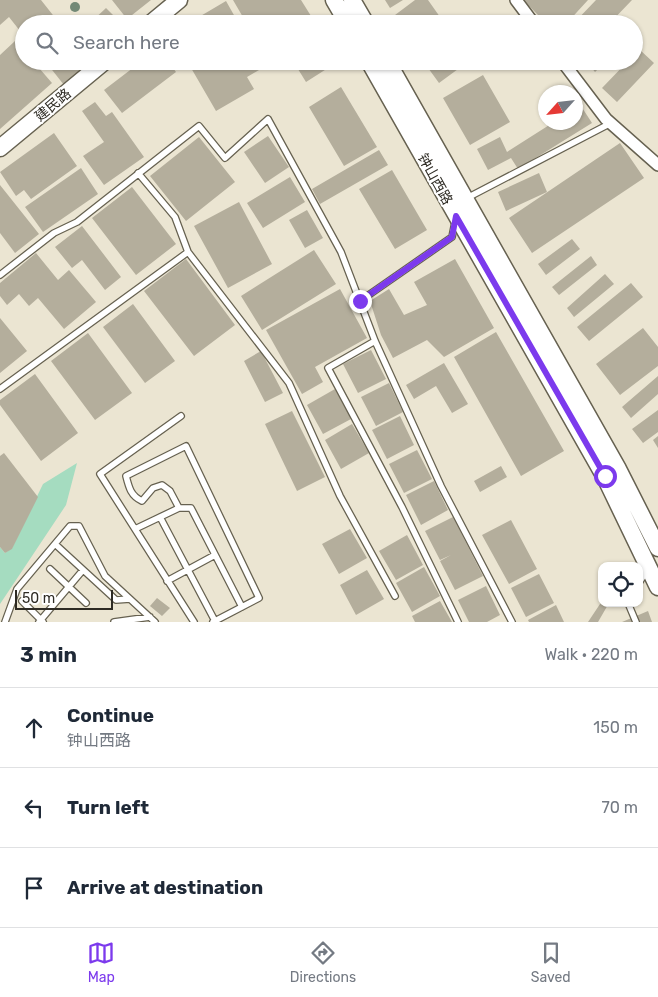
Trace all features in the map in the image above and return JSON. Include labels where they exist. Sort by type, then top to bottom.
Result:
[{"type":"main road","points":[[161,15],[179,0]]},
{"type":"main road","points":[[334,0],[343,15]]},
{"type":"main road","points":[[352,0],[361,15]]},
{"type":"main road","name":"建民路","points":[[0,148],[94,70]]},
{"type":"main road","name":"钟山西路","points":[[374,70],[605,476],[658,587]]},
{"type":"main road","name":"钟山西路","points":[[392,70],[618,469],[658,548]]},
{"type":"street","points":[[516,0],[527,15]]},
{"type":"street","points":[[569,70],[611,123],[658,165]]},
{"type":"lane","points":[[0,275],[54,233],[77,222],[199,126],[225,158],[268,119],[341,252],[375,341],[441,486],[512,622]]},
{"type":"lane","points":[[465,200],[611,123]]},
{"type":"lane","points":[[138,173],[175,217],[188,252],[289,383],[340,496],[394,596]]},
{"type":"lane","points":[[360,301],[452,237],[456,216]]},
{"type":"lane","points":[[0,389],[188,252]]},
{"type":"lane","points":[[375,341],[328,368],[402,507],[458,622]]},
{"type":"lane","points":[[181,416],[100,474],[194,622]]},
{"type":"lane","points":[[160,517],[214,622],[259,598],[186,446],[126,476],[129,490],[136,498],[142,501],[153,488],[162,485],[170,491],[179,508]]},
{"type":"lane","points":[[135,529],[179,508],[191,508],[242,607]]},
{"type":"lane","points":[[5,622],[17,589],[70,526],[80,526],[105,576],[155,622]]},
{"type":"lane","points":[[55,544],[116,600],[130,599]]},
{"type":"lane","points":[[168,581],[215,555]]},
{"type":"lane","points":[[643,576],[649,566]]},
{"type":"lane","points":[[50,569],[86,603]]},
{"type":"lane","points":[[22,601],[41,621],[83,570]]},
{"type":"lane","points":[[630,607],[636,622]]},
{"type":"lane","points":[[114,622],[150,617]]},
{"type":"green space","points":[[77,463],[66,505],[0,604],[0,547],[5,553],[12,548],[43,484]]},
{"type":"building","points":[[0,0],[41,0],[53,15],[15,15],[15,25],[9,17],[0,25]]},
{"type":"building","points":[[112,0],[151,0],[132,15],[124,15]]},
{"type":"building","points":[[233,0],[301,0],[310,15],[242,15]]},
{"type":"building","points":[[385,0],[403,0],[390,8]]},
{"type":"building","points":[[415,0],[428,0],[439,15],[395,15]]},
{"type":"building","points":[[523,0],[588,0],[574,15],[538,15]]},
{"type":"building","points":[[596,0],[632,0],[618,15],[582,15]]},
{"type":"building","points":[[226,1],[234,15],[202,15]]},
{"type":"building","points":[[106,8],[113,15],[99,15]]},
{"type":"building","points":[[15,41],[15,70],[41,70],[52,83],[0,129],[0,55]]},
{"type":"building","points":[[643,53],[654,63],[617,102],[602,88],[619,70],[643,70]]},
{"type":"building","points":[[52,70],[82,70],[64,85]]},
{"type":"building","points":[[130,70],[175,70],[176,72],[122,113],[104,90]]},
{"type":"building","points":[[192,70],[259,70],[247,77],[254,89],[216,111]]},
{"type":"building","points":[[299,70],[325,70],[306,82]]},
{"type":"building","points":[[430,70],[457,70],[439,83]]},
{"type":"building","points":[[483,75],[510,122],[470,145],[443,98]]},
{"type":"building","points":[[341,87],[377,147],[344,166],[309,107]]},
{"type":"building","points":[[95,102],[106,116],[112,112],[144,157],[104,185],[83,156],[104,142],[82,111]]},
{"type":"building","points":[[583,109],[592,123],[583,129]]},
{"type":"building","points":[[541,130],[581,130],[518,169],[511,158],[488,170],[477,149],[500,137],[507,152]]},
{"type":"building","points":[[54,133],[77,166],[31,199],[24,190],[16,196],[0,172]]},
{"type":"building","points":[[268,136],[289,167],[265,183],[244,152]]},
{"type":"building","points":[[199,137],[235,182],[186,221],[150,176]]},
{"type":"building","points":[[620,143],[644,178],[532,253],[509,218]]},
{"type":"building","points":[[379,150],[388,165],[320,204],[312,189]]},
{"type":"building","points":[[81,168],[98,194],[43,232],[25,207]]},
{"type":"building","points":[[392,170],[427,230],[395,249],[359,189]]},
{"type":"building","points":[[539,173],[547,192],[506,211],[498,192]]},
{"type":"building","points":[[290,177],[305,202],[263,228],[247,203]]},
{"type":"building","points":[[0,185],[39,234],[15,253],[0,233]]},
{"type":"building","points":[[132,187],[176,244],[136,275],[92,218]]},
{"type":"building","points":[[239,202],[272,264],[228,288],[194,226]]},
{"type":"building","points":[[307,210],[323,238],[305,248],[289,220]]},
{"type":"building","points":[[82,226],[121,277],[105,290],[82,260],[72,268],[55,247]]},
{"type":"building","points":[[572,239],[580,249],[546,275],[538,264]]},
{"type":"building","points":[[314,250],[336,284],[262,330],[241,296]]},
{"type":"building","points":[[36,253],[58,280],[69,270],[96,302],[64,329],[38,298],[29,306],[19,294],[7,305],[0,296],[0,283]]},
{"type":"building","points":[[591,256],[597,265],[559,295],[552,287]]},
{"type":"building","points":[[186,259],[235,325],[194,356],[144,291]]},
{"type":"building","points":[[455,259],[494,328],[444,357],[427,340],[393,358],[381,335],[370,301],[389,289],[404,315],[427,305],[414,282]]},
{"type":"building","points":[[605,274],[614,284],[574,317],[567,308]]},
{"type":"building","points":[[631,283],[643,297],[589,341],[577,327]]},
{"type":"building","points":[[340,289],[367,338],[315,367],[323,382],[302,394],[266,330]]},
{"type":"building","points":[[133,304],[175,361],[145,383],[103,327]]},
{"type":"building","points":[[0,318],[27,351],[0,373]]},
{"type":"building","points":[[643,328],[658,347],[658,366],[620,395],[596,364]]},
{"type":"building","points":[[496,332],[564,451],[521,476],[454,357]]},
{"type":"building","points":[[88,333],[132,393],[95,420],[51,361]]},
{"type":"building","points":[[371,350],[386,379],[358,393],[343,364]]},
{"type":"building","points":[[261,351],[283,393],[265,402],[244,361]]},
{"type":"building","points":[[444,363],[468,404],[452,413],[436,386],[414,399],[406,385]]},
{"type":"building","points":[[35,374],[78,433],[41,461],[0,405],[0,400]]},
{"type":"building","points":[[658,376],[658,394],[631,418],[622,407]]},
{"type":"building","points":[[389,383],[403,412],[376,426],[361,397]]},
{"type":"building","points":[[335,389],[351,419],[323,434],[307,405]]},
{"type":"building","points":[[658,410],[658,432],[643,443],[632,429]]},
{"type":"building","points":[[292,411],[325,477],[297,491],[265,424]]},
{"type":"building","points":[[400,416],[414,445],[387,459],[372,430]]},
{"type":"building","points":[[352,424],[369,453],[341,469],[325,440]]},
{"type":"building","points":[[658,436],[658,448],[653,440]]},
{"type":"building","points":[[417,450],[432,479],[404,493],[389,464]]},
{"type":"building","points":[[4,453],[38,497],[12,549],[5,553],[0,547],[0,456]]},
{"type":"building","points":[[501,466],[507,477],[480,492],[474,481]]},
{"type":"building","points":[[434,481],[448,510],[421,525],[406,495]]},
{"type":"building","points":[[453,517],[483,576],[455,590],[440,561],[451,555],[440,560],[425,531]]},
{"type":"building","points":[[511,520],[537,569],[509,584],[482,535]]},
{"type":"building","points":[[350,529],[367,558],[339,574],[322,544]]},
{"type":"building","points":[[407,535],[423,565],[396,580],[379,551]]},
{"type":"building","points":[[424,567],[440,596],[412,612],[396,583]]},
{"type":"building","points":[[367,570],[384,599],[356,615],[340,585]]},
{"type":"building","points":[[539,574],[554,603],[526,617],[511,588]]},
{"type":"building","points":[[486,586],[500,615],[487,622],[469,622],[458,600]]},
{"type":"building","points":[[157,598],[170,608],[162,616],[150,606]]},
{"type":"building","points":[[440,601],[452,622],[415,622],[412,616]]},
{"type":"building","points":[[556,605],[564,622],[529,622],[528,620]]},
{"type":"building","points":[[598,607],[607,607],[598,622],[588,622]]},
{"type":"building","points":[[648,611],[652,622],[622,622]]},
{"type":"route","points":[[360,301],[452,237],[456,216],[561,403],[605,476]]}]
